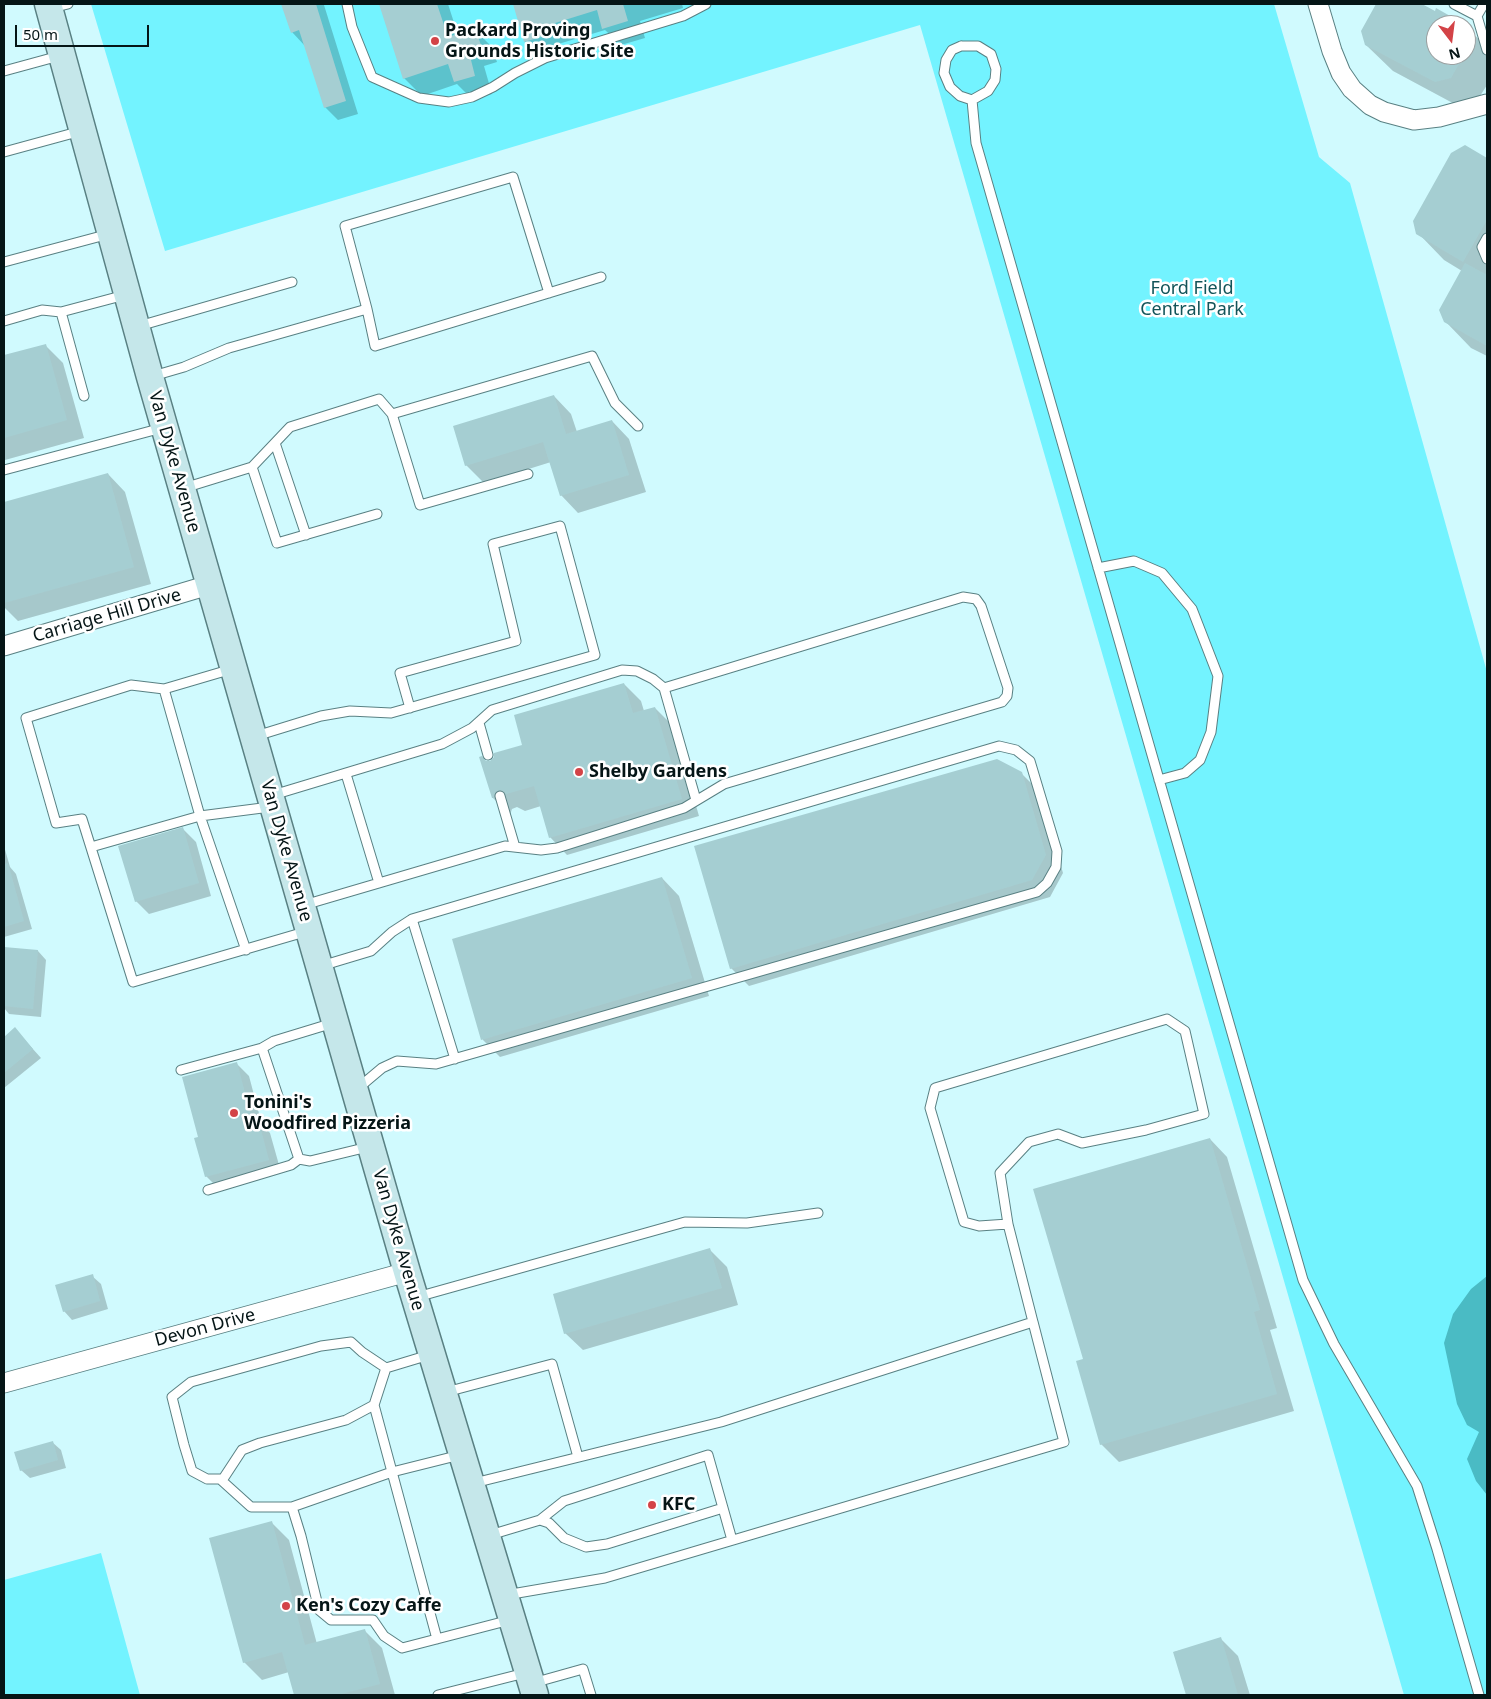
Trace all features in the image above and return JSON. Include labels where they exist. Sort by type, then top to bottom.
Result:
[{"type":"main road","name":"Van Dyke Avenue","points":[[55,6],[62,55],[164,428],[407,1272],[531,1684]]},
{"type":"street","points":[[1318,4],[1336,61],[1346,81],[1361,98],[1384,112],[1414,120],[1426,120],[1487,104]]},
{"type":"street","name":"Carriage Hill Drive","points":[[4,646],[209,586]]},
{"type":"street","name":"Devon Drive","points":[[4,1383],[407,1272]]},
{"type":"lane","points":[[347,4],[352,27],[372,76],[419,98],[449,102],[472,97],[515,72],[545,58],[683,16],[706,4]]},
{"type":"lane","points":[[1454,4],[1477,16],[1487,50]]},
{"type":"lane","points":[[1477,16],[1484,4]]},
{"type":"lane","points":[[961,46],[978,46],[991,54],[996,69],[995,80],[988,91],[972,100],[960,96],[950,87],[944,73],[946,60],[952,50],[961,46]]},
{"type":"lane","points":[[4,71],[62,55]]},
{"type":"lane","points":[[972,100],[976,143],[1303,1280],[1334,1344],[1417,1486],[1479,1695]]},
{"type":"lane","points":[[4,152],[83,130]]},
{"type":"lane","points":[[549,293],[513,177],[345,226],[375,346],[602,277]]},
{"type":"lane","points":[[4,262],[112,234]]},
{"type":"lane","points":[[1487,238],[1482,247],[1487,259]]},
{"type":"lane","points":[[137,327],[292,282]]},
{"type":"lane","points":[[4,321],[42,310],[60,312],[128,294]]},
{"type":"lane","points":[[150,377],[184,367],[228,348],[367,309]]},
{"type":"lane","points":[[60,312],[84,396]]},
{"type":"lane","points":[[392,414],[592,356],[615,403],[638,426]]},
{"type":"lane","points":[[182,489],[252,467],[290,427],[378,399],[392,414],[420,506],[528,474]]},
{"type":"lane","points":[[4,470],[164,428]]},
{"type":"lane","points":[[275,442],[306,535]]},
{"type":"lane","points":[[252,467],[277,543],[377,514]]},
{"type":"lane","points":[[253,736],[321,716],[350,711],[391,713],[410,708],[595,655],[560,526],[492,544],[516,641],[400,673],[410,708]]},
{"type":"lane","points":[[1098,568],[1134,561],[1162,573],[1192,609],[1218,676],[1211,732],[1200,760],[1186,772],[1159,780]]},
{"type":"lane","points":[[302,906],[506,846],[541,850],[557,848],[684,808],[724,784],[1002,702],[1008,688],[981,606],[976,599],[963,597],[664,688]]},
{"type":"lane","points":[[234,669],[164,689],[131,685],[26,718],[56,823],[82,819],[133,982],[309,931]]},
{"type":"lane","points":[[91,847],[200,816],[272,801],[346,774],[442,744],[479,723],[492,710],[622,670],[636,672],[653,679],[664,688],[696,800]]},
{"type":"lane","points":[[164,689],[200,816],[246,950]]},
{"type":"lane","points":[[479,723],[488,755]]},
{"type":"lane","points":[[319,966],[371,951],[392,932],[412,919],[999,746],[1016,750],[1030,761],[1057,851],[1056,867],[1047,883],[1037,892],[455,1059],[436,1064],[397,1062],[382,1068],[355,1091]]},
{"type":"lane","points":[[346,774],[379,883]]},
{"type":"lane","points":[[500,796],[515,847]]},
{"type":"lane","points":[[412,919],[455,1059]]},
{"type":"lane","points":[[292,1507],[319,1610],[331,1620],[373,1620],[384,1636],[402,1648],[437,1639],[509,1607],[1064,1442],[1008,1224],[1000,1173],[1029,1142],[1058,1134],[1082,1143],[1146,1130],[1204,1114],[1185,1030],[1167,1019],[935,1088],[930,1108],[964,1222],[979,1226],[1008,1224]]},
{"type":"lane","points":[[181,1070],[262,1048],[274,1041],[335,1022]]},
{"type":"lane","points":[[262,1048],[300,1159]]},
{"type":"lane","points":[[208,1190],[291,1165],[300,1159],[310,1161],[371,1147]]},
{"type":"lane","points":[[415,1297],[684,1222],[747,1222],[818,1213]]},
{"type":"lane","points":[[471,1483],[721,1422],[1033,1322]]},
{"type":"lane","points":[[374,1405],[346,1420],[260,1443],[242,1450],[223,1479],[207,1480],[192,1471],[172,1397],[192,1382],[320,1346],[351,1342],[386,1368],[432,1355]]},
{"type":"lane","points":[[444,1392],[552,1364],[578,1457]]},
{"type":"lane","points":[[386,1368],[374,1405],[437,1639]]},
{"type":"lane","points":[[220,1479],[251,1507],[292,1507],[392,1472],[462,1455]]},
{"type":"lane","points":[[487,1536],[540,1520],[564,1500],[708,1455],[732,1540]]},
{"type":"lane","points":[[540,1520],[549,1523],[564,1538],[586,1547],[607,1544],[723,1508]]},
{"type":"lane","points":[[438,1695],[531,1684],[583,1669],[591,1695]]},
{"type":"green space","name":"Ford Field Central Park","points":[[91,4],[1274,4],[1319,157],[1350,183],[1487,672],[1487,1695],[1404,1695],[920,25],[165,251]]},
{"type":"green space","points":[[101,1553],[140,1695],[4,1695],[4,1580]]},
{"type":"shaded area","points":[[1487,1276],[1487,1495],[1476,1481],[1467,1459],[1479,1432],[1467,1425],[1457,1404],[1444,1343],[1453,1314],[1471,1289]]},
{"type":"building","points":[[281,4],[316,4],[346,101],[324,108],[299,30],[291,33]]},
{"type":"building","name":"Packard Proving Grounds Historic Site","points":[[379,4],[437,4],[448,37],[475,28],[481,45],[468,48],[475,76],[454,82],[448,64],[403,79]]},
{"type":"building","points":[[513,4],[623,4],[628,21],[602,29],[597,10],[539,28],[541,37],[524,42]]},
{"type":"building","points":[[1376,4],[1422,4],[1435,11],[1436,8],[1448,15],[1426,15],[1426,65],[1458,65],[1451,78],[1435,82],[1365,45],[1361,31]]},
{"type":"building","points":[[1465,145],[1487,158],[1487,220],[1463,262],[1416,234],[1413,221],[1451,153]]},
{"type":"building","points":[[1465,263],[1487,275],[1487,346],[1444,322],[1439,310]]},
{"type":"building","points":[[46,344],[67,420],[4,438],[4,355]]},
{"type":"building","points":[[554,395],[566,434],[612,420],[629,475],[560,496],[543,442],[465,466],[453,426]]},
{"type":"building","points":[[108,473],[134,567],[4,603],[4,502]]},
{"type":"building","name":"Shelby Gardens","points":[[624,683],[633,713],[655,707],[682,799],[549,838],[534,786],[506,794],[504,791],[499,790],[495,792],[494,798],[492,798],[479,757],[482,756],[486,761],[490,761],[494,757],[494,753],[522,745],[514,715]]},
{"type":"building","points":[[997,759],[1022,772],[1046,855],[1032,880],[730,969],[694,846]]},
{"type":"building","points":[[183,827],[199,883],[135,902],[118,846]]},
{"type":"building","points":[[8,863],[24,921],[4,927],[4,864]]},
{"type":"building","points":[[662,877],[692,978],[481,1040],[452,939]]},
{"type":"building","points":[[4,947],[38,950],[33,1009],[4,1006]]},
{"type":"building","points":[[15,1027],[33,1049],[4,1073],[4,1037]]},
{"type":"building","points":[[237,1062],[252,1120],[258,1119],[269,1160],[205,1177],[194,1138],[198,1137],[182,1077]]},
{"type":"building","points":[[1210,1138],[1260,1310],[1254,1312],[1277,1394],[1100,1445],[1076,1361],[1083,1359],[1033,1189]]},
{"type":"building","points":[[710,1248],[722,1288],[564,1334],[553,1294]]},
{"type":"building","points":[[93,1274],[100,1301],[63,1312],[55,1285]]},
{"type":"building","points":[[53,1441],[58,1460],[20,1471],[14,1452]]},
{"type":"building","points":[[272,1521],[305,1645],[365,1629],[380,1684],[337,1695],[294,1695],[282,1652],[243,1663],[209,1538]]},
{"type":"building","points":[[1221,1637],[1238,1695],[1186,1695],[1173,1652]]},
{"type":"place","name":"Packard Proving Grounds Historic Site","points":[[435,41]]},
{"type":"place","name":"Shelby Gardens","points":[[579,772]]},
{"type":"place","name":"Tonini's Woodfired Pizzeria","points":[[234,1113]]},
{"type":"place","name":"KFC","points":[[652,1505]]},
{"type":"place","name":"Ken's Cozy Caffe","points":[[286,1606]]}]
